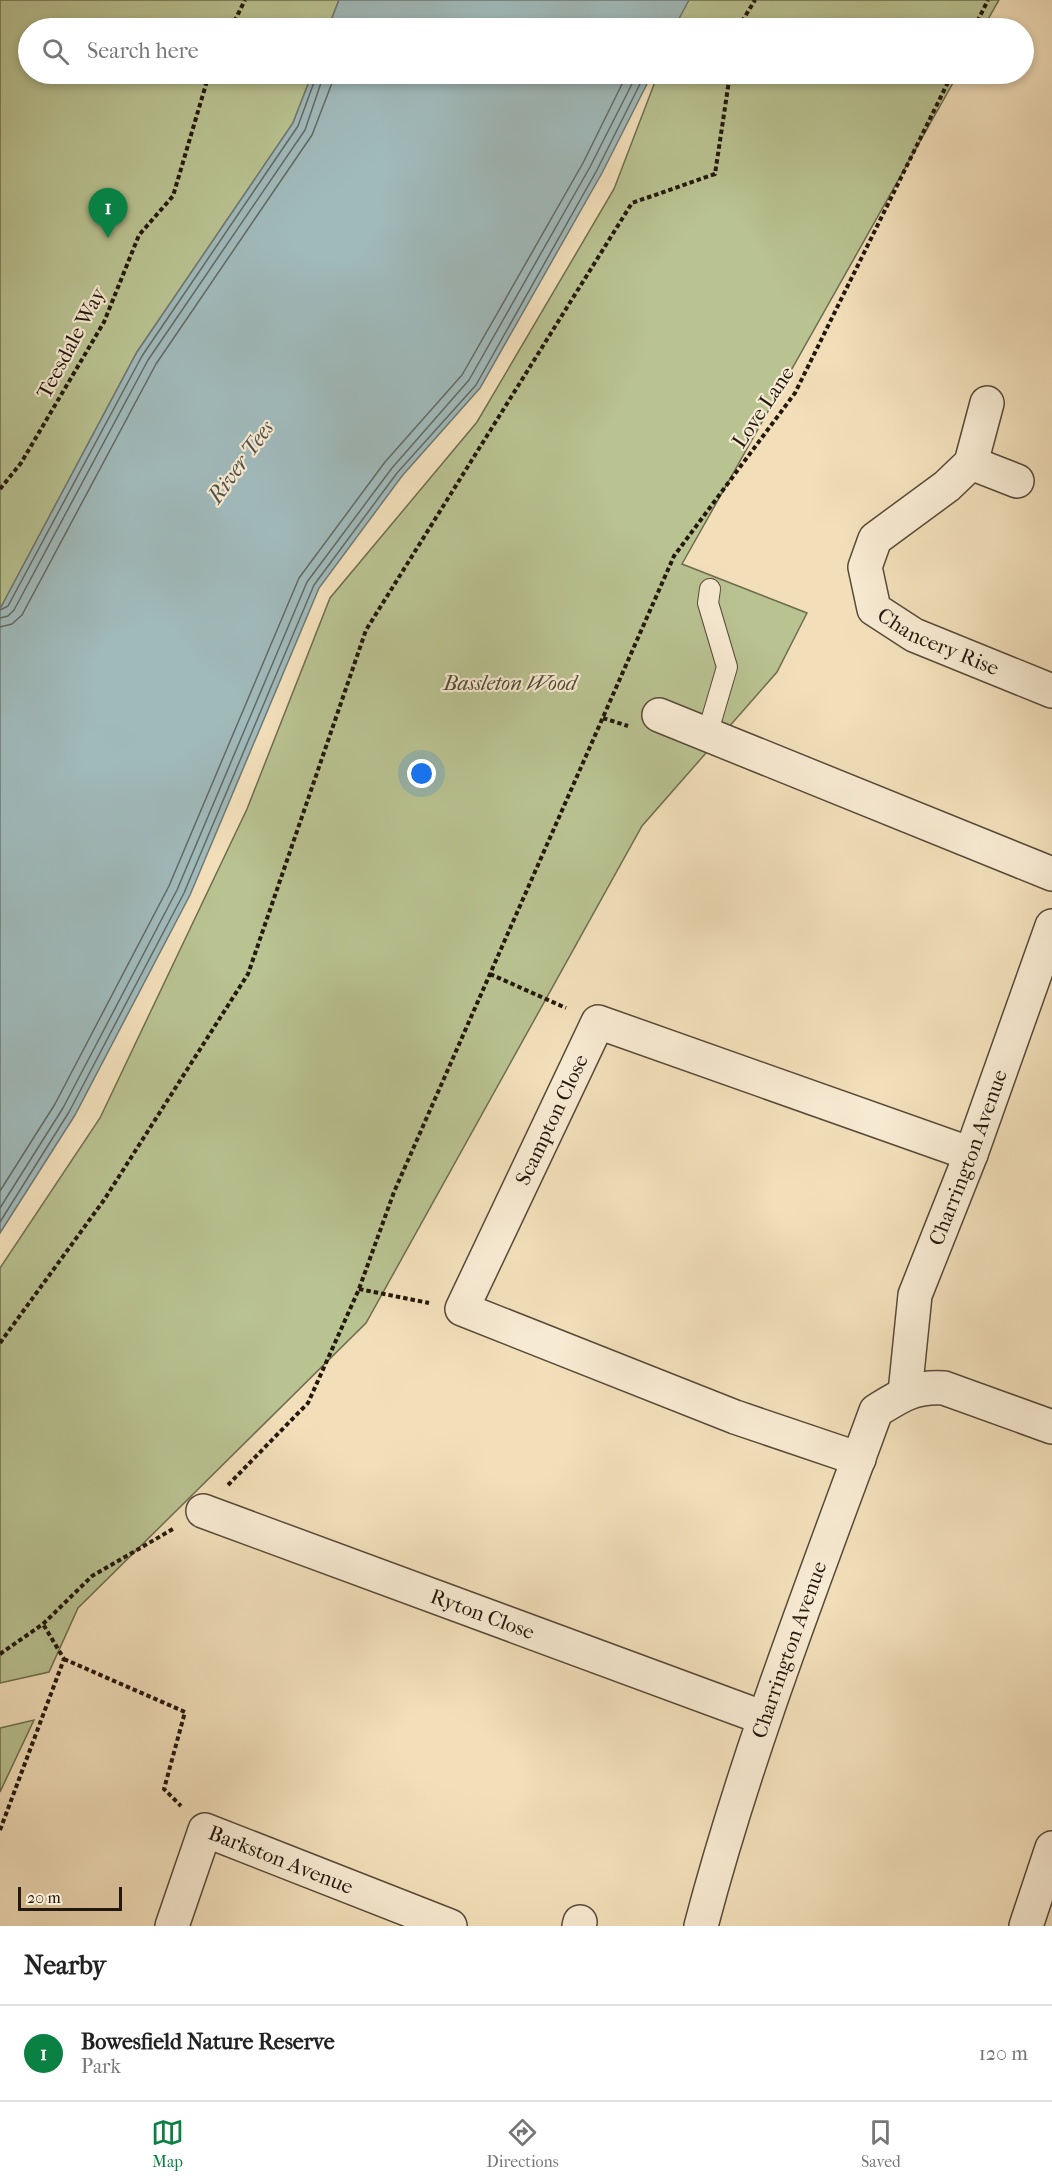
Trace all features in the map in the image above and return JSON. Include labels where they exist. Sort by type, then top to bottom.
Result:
[{"type":"street","name":"Chancery Rise","points":[[987,403],[971,462],[947,486],[875,539],[865,567],[874,609],[914,635],[1052,691]]},
{"type":"street","points":[[971,462],[1017,481]]},
{"type":"street","points":[[659,715],[1052,874]]},
{"type":"street","name":"Charrington Avenue","points":[[905,1393],[915,1295],[972,1154],[1052,926]]},
{"type":"street","points":[[598,1022],[972,1154]]},
{"type":"street","name":"Scampton Close","points":[[462,1309],[598,1022]]},
{"type":"street","points":[[462,1309],[735,1417],[859,1459]]},
{"type":"street","name":"Charrington Avenue","points":[[701,1926],[718,1861],[764,1718],[876,1411],[905,1393],[928,1387],[944,1388],[1052,1427]]},
{"type":"street","name":"Ryton Close","points":[[203,1512],[764,1718]]},
{"type":"street","name":"Barkston Avenue","points":[[172,1926],[205,1830],[450,1926]]},
{"type":"street","points":[[1026,1926],[1052,1848]]},
{"type":"lane","points":[[707,735],[728,667],[708,603],[710,589]]},
{"type":"path","points":[[236,18],[245,0]]},
{"type":"path","points":[[744,18],[755,0]]},
{"type":"path","points":[[979,18],[988,0]]},
{"type":"path","name":"Teesdale Way","points":[[0,489],[21,462],[104,322],[139,236],[173,196],[206,84]]},
{"type":"path","points":[[0,1343],[104,1200],[248,974],[366,630],[632,203],[715,174],[728,84]]},
{"type":"path","name":"Love Lane","points":[[0,1654],[43,1624],[92,1576],[203,1512],[308,1402],[359,1289],[394,1192],[674,556],[795,393],[947,84]]},
{"type":"path","points":[[490,974],[598,1022]]},
{"type":"path","points":[[359,1289],[462,1309]]},
{"type":"path","points":[[43,1624],[63,1659],[185,1712],[164,1789],[205,1830]]},
{"type":"path","points":[[0,1830],[63,1659]]},
{"type":"green space","points":[[0,0],[339,0],[332,18],[18,18],[18,84],[308,84],[293,123],[137,352],[0,609]]},
{"type":"green space","points":[[685,0],[999,0],[989,18],[679,18]]},
{"type":"green space","name":"Bassleton Wood","points":[[654,84],[952,84],[682,564],[807,613],[777,672],[642,826],[366,1323],[78,1608],[49,1672],[0,1683],[0,1268],[100,1118],[247,809],[330,598],[477,422],[614,189]]},
{"type":"green space","points":[[34,1720],[0,1792],[0,1728]]},
{"type":"water","points":[[339,0],[689,0],[679,18],[332,18]]},
{"type":"water","name":"River Tees","points":[[308,84],[647,84],[602,173],[480,388],[402,476],[319,588],[190,895],[75,1115],[0,1233],[0,609],[137,352],[293,123]]},
{"type":"place","name":"Bowesfield Nature Reserve","points":[[108,238]]}]
